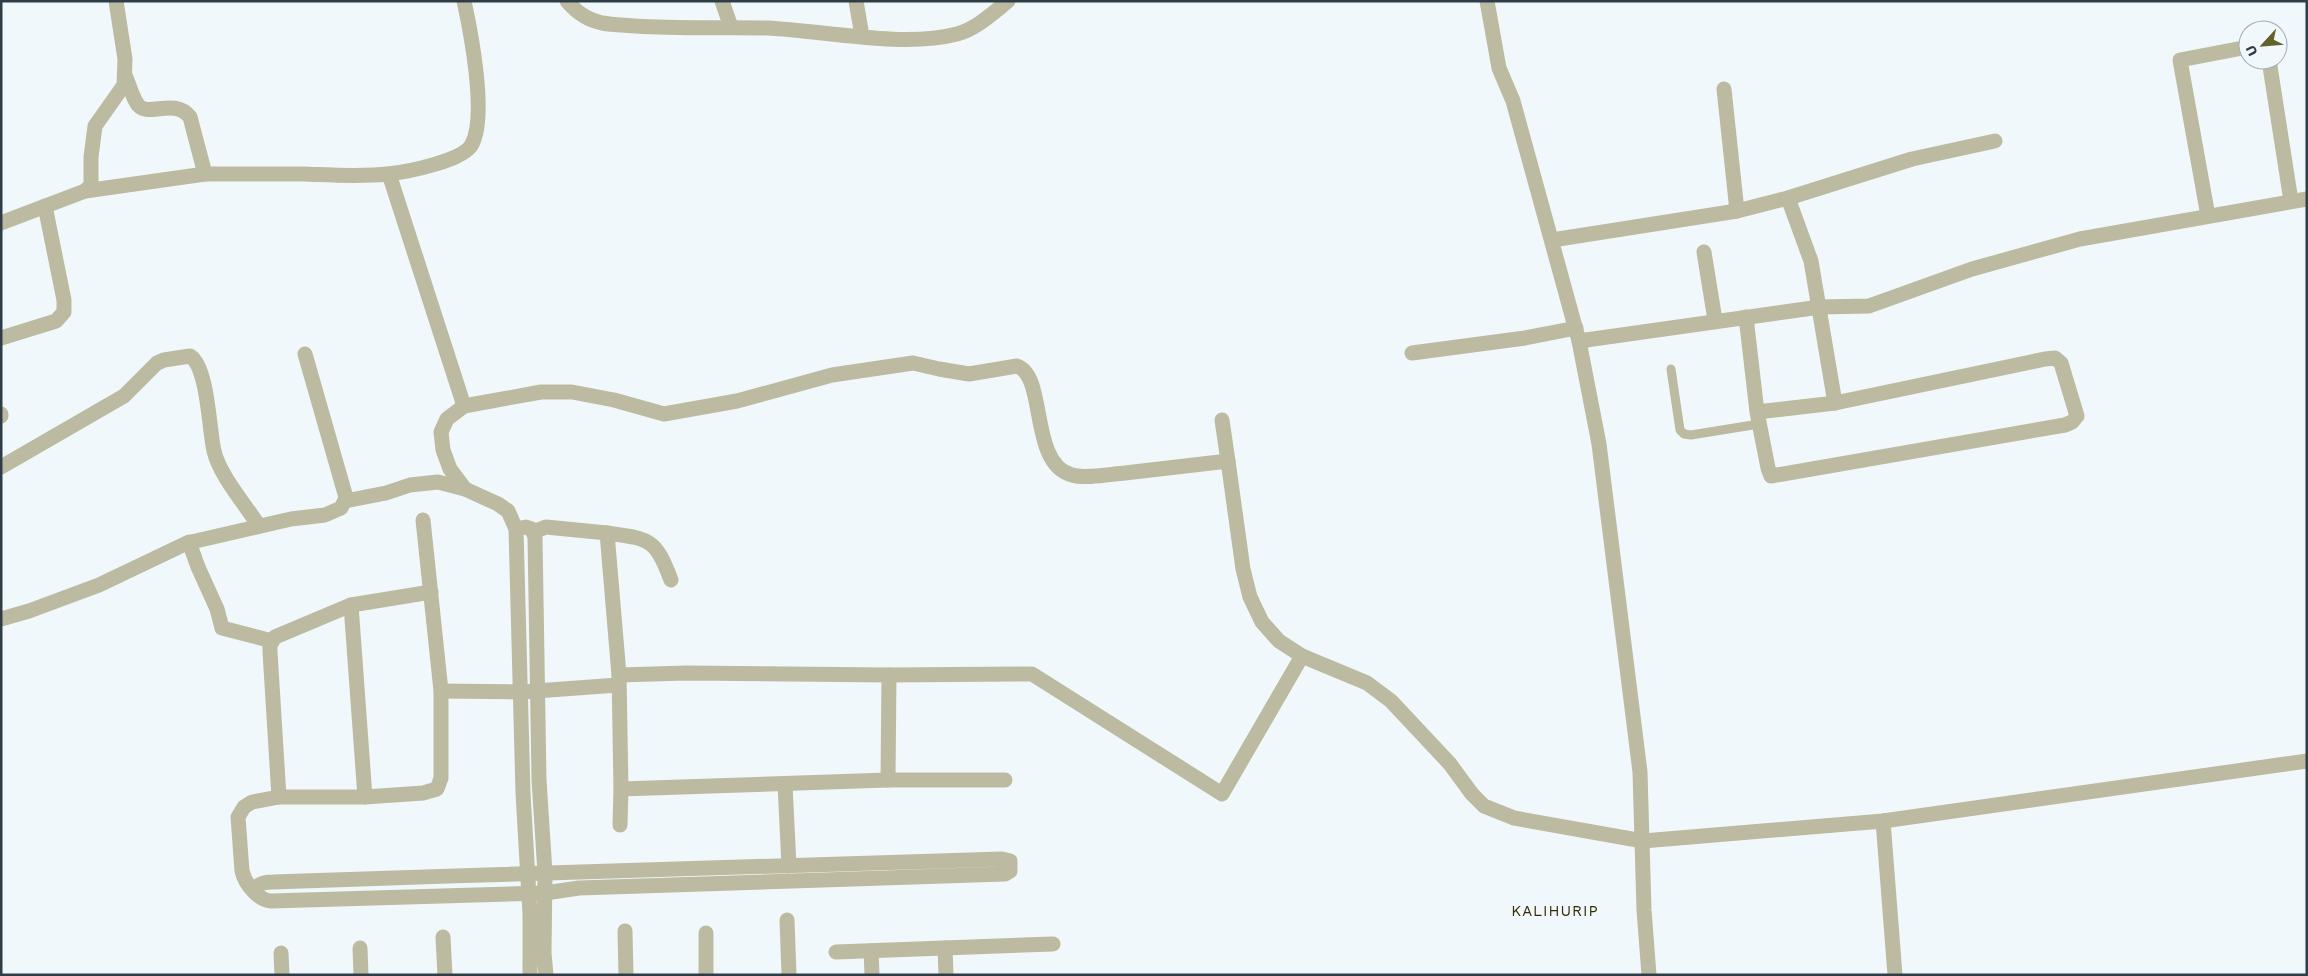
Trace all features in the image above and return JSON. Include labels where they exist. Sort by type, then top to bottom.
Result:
[{"type":"street","points":[[85,191],[91,185],[91,157],[95,126],[124,85],[126,59],[116,1]]},
{"type":"street","points":[[1,223],[85,191],[205,174],[341,176],[389,174],[450,159],[464,153],[472,146],[478,125],[477,74],[464,1]]},
{"type":"street","points":[[568,1],[575,11],[602,23],[667,28],[731,27],[792,29],[909,39],[959,34],[982,21],[1002,3]]},
{"type":"street","points":[[722,1],[731,27]]},
{"type":"street","points":[[856,1],[862,36]]},
{"type":"street","points":[[1487,1],[1499,68],[1513,101],[1578,335],[1599,444],[1640,772],[1644,910],[1650,975]]},
{"type":"street","points":[[2208,216],[2180,60],[2238,49]]},
{"type":"street","points":[[2271,70],[2291,201]]},
{"type":"street","points":[[125,75],[139,106],[145,110],[176,107],[184,109],[190,117],[205,174]]},
{"type":"street","points":[[1724,89],[1737,211]]},
{"type":"street","points":[[1552,240],[1737,211],[1788,198],[1912,159],[1995,141]]},
{"type":"street","points":[[389,174],[464,406]]},
{"type":"street","points":[[1788,198],[1811,261],[1835,402]]},
{"type":"street","points":[[1412,353],[1525,338],[1578,335],[1820,307],[1869,306],[1972,269],[2080,239],[2307,199]]},
{"type":"street","points":[[1,338],[56,320],[64,312],[64,300],[45,206]]},
{"type":"street","points":[[1704,252],[1715,320]]},
{"type":"street","points":[[1746,317],[1758,418],[1771,476],[1778,477],[2065,425],[2072,422],[2077,416],[2061,363],[2055,358],[1758,418]]},
{"type":"street","points":[[1,619],[29,611],[99,585],[189,542],[259,526],[332,514],[341,508],[345,501],[345,494],[305,354]]},
{"type":"street","points":[[1,467],[124,396],[157,363],[190,356],[198,364],[204,386],[214,452],[221,470],[259,526]]},
{"type":"street","points":[[465,489],[450,469],[443,450],[441,432],[447,419],[464,406],[540,392],[572,392],[614,400],[664,414],[737,401],[832,375],[913,363],[969,374],[1017,366],[1026,372],[1049,457],[1057,468],[1073,475],[1108,474],[1228,461]]},
{"type":"street","points":[[1222,420],[1243,569],[1250,598],[1262,622],[1279,642],[1302,656],[1367,683],[1392,701],[1450,764],[1472,794],[1484,806],[1514,818],[1643,841],[1883,821],[2307,761]]},
{"type":"street","points":[[345,501],[424,482],[438,482],[465,489],[498,504],[508,511],[516,529],[522,692],[523,793],[529,874],[530,975]]},
{"type":"street","points":[[255,891],[256,887],[263,883],[272,882],[545,873],[579,880],[676,885],[906,869],[1002,859],[1010,861],[1010,871],[1005,874],[906,869],[790,866],[675,867],[579,880],[545,893],[271,901],[261,899],[244,878],[238,817],[244,807],[252,802],[279,797],[365,797],[424,793],[437,789],[441,778],[441,691],[423,520]]},
{"type":"street","points":[[516,529],[526,527],[533,532],[535,537],[539,780],[545,873],[544,953],[546,975]]},
{"type":"street","points":[[533,532],[546,527],[639,538],[654,545],[671,580]]},
{"type":"street","points":[[607,533],[618,680],[620,824]]},
{"type":"street","points":[[189,542],[198,568],[217,609],[222,628],[272,641]]},
{"type":"street","points":[[279,797],[270,652],[272,641],[275,637],[351,604],[432,592]]},
{"type":"street","points":[[351,604],[365,797]]},
{"type":"street","points":[[441,691],[538,691],[686,673],[1032,674],[1222,794],[1302,656]]},
{"type":"street","points":[[888,780],[889,674]]},
{"type":"street","points":[[621,789],[888,780],[1005,780]]},
{"type":"street","points":[[785,784],[790,866]]},
{"type":"street","points":[[1883,821],[1895,975]]},
{"type":"street","points":[[675,867],[676,885]]},
{"type":"street","points":[[787,920],[789,975]]},
{"type":"street","points":[[625,931],[626,975]]},
{"type":"street","points":[[706,933],[706,975]]},
{"type":"street","points":[[443,938],[445,975]]},
{"type":"street","points":[[836,952],[1053,944]]},
{"type":"street","points":[[360,948],[362,975]]},
{"type":"street","points":[[945,948],[946,975]]},
{"type":"street","points":[[872,951],[872,975]]},
{"type":"street","points":[[281,953],[282,975]]},
{"type":"lane","points":[[1671,369],[1680,430],[1684,434],[1691,435],[1758,418]]},
{"type":"district","name":"KALIHURIP","points":[[1555,911]]}]
